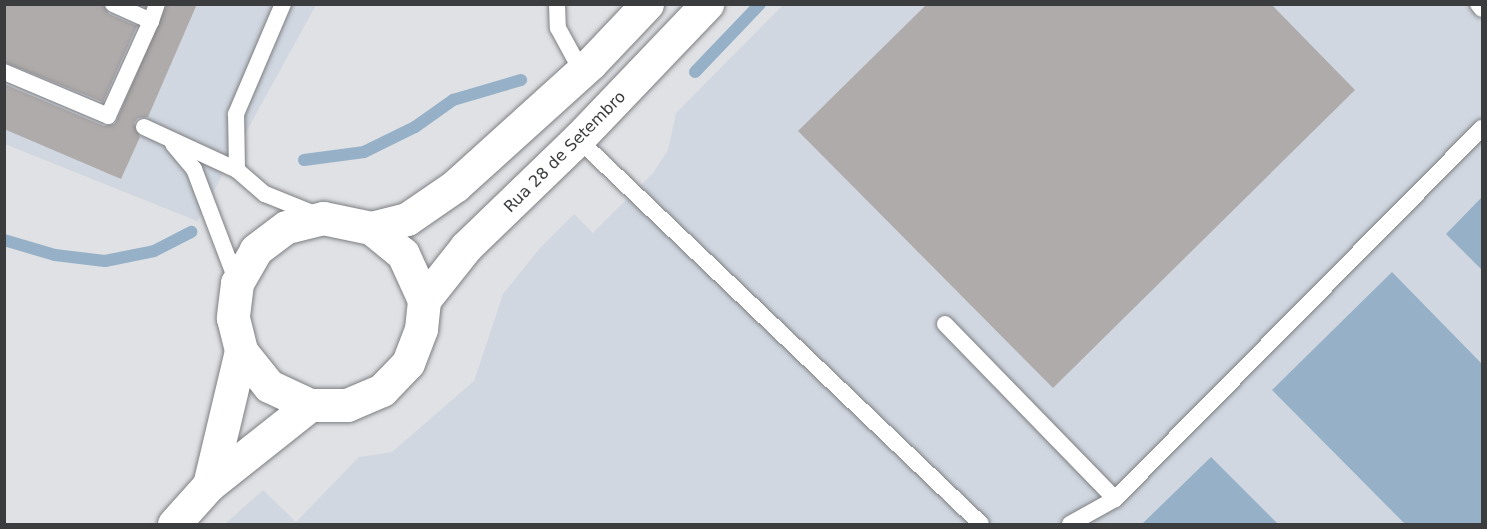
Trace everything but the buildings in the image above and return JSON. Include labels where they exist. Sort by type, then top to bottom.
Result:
[{"type":"main road","points":[[370,228],[403,254],[424,300],[421,329],[408,363],[382,390],[348,405],[310,405],[269,386],[241,351],[233,318],[237,283],[256,250],[286,227],[323,218],[370,228],[407,219],[455,186],[582,72],[647,4]]},
{"type":"main road","name":"Rua 28 de Setembro","points":[[424,300],[466,247],[578,139],[707,4]]},
{"type":"main road","points":[[209,485],[241,351]]},
{"type":"main road","points":[[174,525],[209,485],[310,405]]},
{"type":"lane","points":[[113,4],[150,21]]},
{"type":"lane","points":[[4,72],[108,116],[157,4]]},
{"type":"lane","points":[[237,170],[236,114],[283,4]]},
{"type":"lane","points":[[1478,4],[1482,9]]},
{"type":"lane","points":[[555,5],[558,28],[582,72]]},
{"type":"lane","points":[[144,128],[237,170],[265,194],[323,218]]},
{"type":"lane","points":[[1070,525],[1115,499],[1482,128]]},
{"type":"lane","points":[[168,139],[194,169],[237,283]]},
{"type":"lane","points":[[578,139],[981,525]]},
{"type":"lane","points":[[945,324],[1115,499]]},
{"type":"shaded area","points":[[4,5],[316,5],[197,221],[5,144]]},
{"type":"shaded area","points":[[783,5],[1482,5],[1482,524],[225,524],[263,490],[296,522],[359,457],[392,452],[474,381],[503,294],[541,247],[574,214],[593,233],[653,173],[668,150],[676,113]]},
{"type":"water","points":[[1482,197],[1482,270],[1446,234]]},
{"type":"water","points":[[1392,272],[1482,364],[1482,524],[1405,524],[1272,390]]},
{"type":"water","points":[[1211,457],[1278,524],[1142,524]]},
{"type":"waterway","points":[[695,72],[760,4]]},
{"type":"waterway","points":[[304,160],[364,152],[415,127],[453,100],[521,80]]},
{"type":"waterway","points":[[4,240],[55,255],[105,261],[154,251],[191,232]]}]
